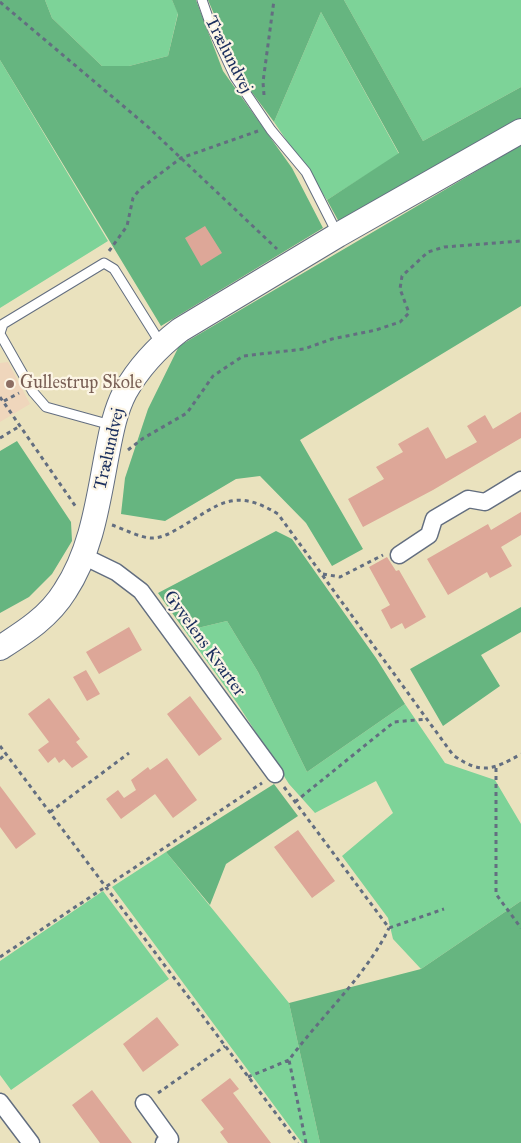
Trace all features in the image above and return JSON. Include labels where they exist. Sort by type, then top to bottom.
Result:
[{"type":"street","name":"Trælundvej","points":[[0,648],[32,629],[53,608],[65,592],[84,556],[94,519],[112,425],[124,393],[141,367],[161,345],[180,330],[338,235],[521,131]]},
{"type":"street","points":[[399,555],[429,535],[434,519],[468,499],[485,502],[521,480]]},
{"type":"street","name":"Gyvelens Kvarter","points":[[84,556],[116,572],[141,591],[276,774]]},
{"type":"street","points":[[0,1102],[31,1143]]},
{"type":"street","points":[[144,1103],[170,1139],[164,1143]]},
{"type":"lane","name":"Trælundvej","points":[[202,0],[210,23],[235,77],[268,124],[306,172],[338,235]]},
{"type":"lane","points":[[112,425],[46,407],[26,378],[0,333],[3,324],[104,263],[114,268],[161,345]]},
{"type":"path","points":[[104,263],[112,245],[126,226],[132,198],[140,189],[181,158],[262,129],[268,124],[263,82],[274,0]]},
{"type":"path","points":[[0,2],[147,126],[292,263]]},
{"type":"path","points":[[105,465],[116,461],[142,439],[187,413],[213,376],[243,356],[304,350],[332,339],[376,330],[400,322],[409,313],[400,290],[402,276],[428,252],[444,247],[521,241]]},
{"type":"path","points":[[0,397],[81,514],[152,538],[166,536],[222,503],[245,498],[263,504],[278,514],[453,755],[468,766],[496,768],[521,754]]},
{"type":"path","points":[[0,438],[20,426]]},
{"type":"path","points":[[322,574],[340,577],[388,552],[399,555]]},
{"type":"path","points":[[295,802],[394,722],[427,719]]},
{"type":"path","points":[[0,746],[298,1143]]},
{"type":"path","points":[[50,812],[129,753]]},
{"type":"path","points":[[0,759],[6,754]]},
{"type":"path","points":[[496,768],[496,894],[521,928]]},
{"type":"path","points":[[0,956],[276,774],[389,928]]},
{"type":"path","points":[[248,1077],[289,1060],[308,1034],[378,950],[389,928],[444,909]]},
{"type":"path","points":[[144,1103],[225,1046]]},
{"type":"path","points":[[289,1060],[306,1143]]},
{"type":"shaded area","name":"Gullestrup Skole","points":[[8,362],[30,404],[0,422],[0,363]]},
{"type":"green space","points":[[0,0],[45,0],[52,18],[102,66],[129,66],[168,56],[178,14],[172,0],[196,0],[223,71],[292,168],[323,228],[161,326],[0,60]]},
{"type":"green space","points":[[45,0],[172,0],[178,13],[168,56],[129,66],[102,66],[52,18]]},
{"type":"green space","points":[[208,0],[344,0],[423,141],[521,87],[521,119],[339,222],[327,200],[399,153],[321,12],[274,122],[242,79]]},
{"type":"green space","points":[[344,0],[521,0],[521,87],[423,141]]},
{"type":"green space","points":[[321,12],[399,154],[327,200],[274,122]]},
{"type":"green space","points":[[0,60],[108,241],[0,308]]},
{"type":"green space","points":[[521,145],[521,306],[300,440],[363,549],[332,566],[306,523],[260,476],[236,479],[165,521],[121,514],[125,478],[148,409],[179,346]]},
{"type":"green space","points":[[17,441],[71,522],[72,541],[52,574],[29,597],[0,613],[0,451]]},
{"type":"green space","points":[[276,531],[292,539],[376,658],[405,704],[307,772],[258,672],[227,621],[185,631],[158,593]]},
{"type":"green space","points":[[521,607],[521,632],[481,655],[500,686],[443,726],[410,669]]},
{"type":"green space","points":[[227,621],[258,672],[307,772],[405,704],[445,763],[495,780],[521,824],[521,901],[421,969],[393,939],[388,918],[342,856],[393,813],[376,781],[315,813],[289,784],[237,703],[185,631]]},
{"type":"green space","points":[[274,784],[298,816],[226,864],[210,905],[166,852]]},
{"type":"green space","points":[[166,852],[289,1003],[320,1143],[302,1143],[112,887]]},
{"type":"green space","points":[[103,891],[169,979],[11,1090],[0,1075],[0,961]]},
{"type":"green space","points":[[521,901],[521,1143],[320,1143],[289,1003],[421,969]]},
{"type":"building","points":[[205,226],[222,253],[201,266],[185,238]]},
{"type":"building","points":[[521,412],[521,438],[433,490],[363,527],[348,499],[384,479],[376,467],[403,452],[398,444],[428,427],[446,459],[477,442],[467,426],[485,415],[493,429]]},
{"type":"building","points":[[521,512],[521,535],[501,547],[512,566],[490,578],[487,572],[448,595],[427,559],[488,524],[491,530]]},
{"type":"building","points":[[387,557],[396,571],[399,570],[426,617],[405,629],[402,623],[391,629],[381,610],[390,605],[369,567]]},
{"type":"building","points":[[129,627],[142,650],[99,674],[86,652]]},
{"type":"building","points":[[86,670],[100,694],[87,701],[73,677]]},
{"type":"building","points":[[190,696],[222,739],[199,756],[167,714]]},
{"type":"building","points":[[49,698],[80,739],[76,742],[88,757],[72,768],[64,759],[59,763],[55,757],[48,763],[38,750],[49,742],[28,714]]},
{"type":"building","points":[[167,758],[197,800],[173,818],[155,794],[121,819],[106,799],[118,790],[124,798],[136,790],[131,780],[148,767],[150,770]]},
{"type":"building","points":[[0,786],[36,834],[16,849],[0,827]]},
{"type":"building","points":[[298,830],[335,881],[312,898],[274,847]]},
{"type":"building","points":[[157,1017],[179,1045],[143,1072],[123,1044]]},
{"type":"building","points":[[230,1078],[239,1089],[233,1093],[271,1143],[228,1143],[220,1132],[224,1129],[201,1100]]},
{"type":"building","points":[[92,1090],[132,1143],[100,1143],[72,1105]]},
{"type":"place","name":"Gullestrup Skole","points":[[10,384]]}]
